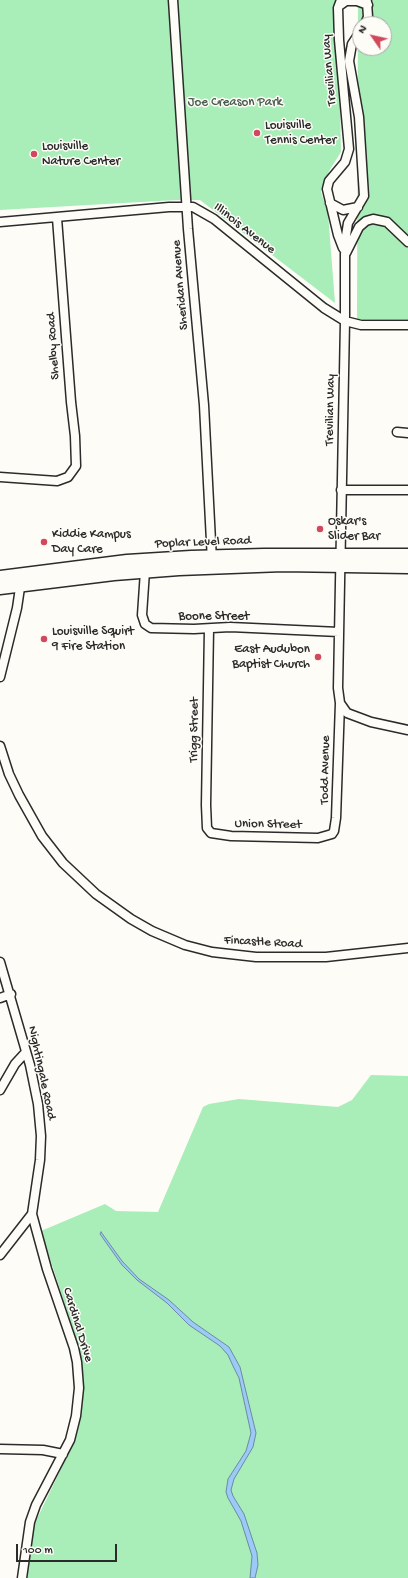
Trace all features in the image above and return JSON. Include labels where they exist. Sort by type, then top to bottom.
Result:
[{"type":"main road","name":"Poplar Level Road","points":[[0,588],[21,580],[127,561],[212,562],[340,560],[408,555]]},
{"type":"main road","name":"Poplar Level Road","points":[[340,560],[408,567]]},
{"type":"main road","name":"Poplar Level Road","points":[[0,577],[21,580],[144,572],[212,562]]},
{"type":"street","name":"Sheridan Avenue","points":[[173,0],[187,207],[204,405],[212,562]]},
{"type":"street","points":[[340,4],[346,1],[367,3],[368,16]]},
{"type":"street","name":"Trevilian Way","points":[[340,4],[339,40],[349,149],[344,162],[329,181],[327,196],[338,235],[346,254]]},
{"type":"street","name":"Trevilian Way","points":[[339,632],[346,232],[348,223],[364,196],[359,117],[349,61],[352,44]]},
{"type":"street","points":[[330,203],[343,210],[358,207]]},
{"type":"street","name":"Illinois Avenue","points":[[0,222],[57,218],[92,213],[187,207],[200,210],[214,219],[324,308],[345,322],[361,325],[408,325]]},
{"type":"street","name":"Shelby Road","points":[[0,477],[58,481],[68,477],[73,472],[77,462],[70,402],[57,218]]},
{"type":"street","points":[[346,254],[359,227],[366,221],[373,219],[387,222],[408,242]]},
{"type":"street","points":[[397,432],[408,433]]},
{"type":"street","points":[[341,490],[408,490]]},
{"type":"street","name":"Boone Street","points":[[144,572],[142,615],[143,620],[148,627],[154,629],[209,629],[230,627],[339,632]]},
{"type":"street","points":[[0,677],[21,580]]},
{"type":"street","name":"Trigg Street","points":[[209,629],[206,822],[209,831]]},
{"type":"street","name":"Todd Avenue","points":[[328,836],[334,831],[336,818],[340,702],[338,679],[339,632]]},
{"type":"street","points":[[340,702],[344,710],[353,716],[371,722],[408,730]]},
{"type":"street","name":"Fincastle Road","points":[[0,746],[9,774],[19,795],[42,836],[63,863],[100,898],[152,931],[185,945],[212,952],[256,957],[326,957],[408,948]]},
{"type":"street","name":"Union Street","points":[[209,831],[215,835],[231,836],[318,838],[328,836]]},
{"type":"street","name":"Nightingale Road","points":[[0,962],[11,994],[38,1104],[41,1136],[40,1160],[32,1214]]},
{"type":"street","points":[[0,998],[11,994]]},
{"type":"street","points":[[0,1090],[15,1064],[26,1052]]},
{"type":"street","points":[[0,1255],[32,1214]]},
{"type":"street","name":"Cardinal Drive","points":[[22,1578],[30,1522],[36,1505],[70,1440],[76,1416],[79,1388],[78,1367],[74,1348],[49,1274],[32,1214]]},
{"type":"street","points":[[0,1449],[43,1450],[63,1454]]},
{"type":"green space","name":"Joe Creason Park","points":[[0,0],[338,0],[341,152],[329,171],[321,192],[328,213],[335,303],[200,200],[0,210]]},
{"type":"green space","points":[[358,0],[408,0],[408,319],[357,319],[358,56],[392,56],[392,16],[358,16]]},
{"type":"green space","points":[[371,1075],[408,1076],[408,1578],[27,1578],[27,1563],[33,1527],[74,1442],[80,1421],[83,1383],[80,1351],[41,1231],[105,1204],[116,1211],[158,1212],[203,1107],[209,1104],[239,1099],[338,1107],[352,1100]]},
{"type":"water","points":[[101,1232],[122,1261],[139,1279],[169,1300],[193,1322],[229,1347],[240,1367],[256,1433],[253,1447],[234,1479],[231,1490],[244,1514],[257,1553],[258,1565],[255,1578],[250,1578],[252,1556],[241,1521],[226,1492],[228,1479],[246,1451],[251,1433],[239,1378],[228,1355],[220,1346],[189,1325],[167,1303],[137,1280],[122,1265],[100,1234]]},
{"type":"place","name":"Louisville Tennis Center","points":[[257,133]]},
{"type":"place","name":"Louisville Nature Center","points":[[34,154]]},
{"type":"place","name":"Oskar's Slider Bar","points":[[320,529]]},
{"type":"place","name":"Kiddie Kampus Day Care","points":[[44,542]]},
{"type":"place","name":"Louisville Squirt 9 Fire Station","points":[[44,639]]},
{"type":"place","name":"East Audubon Baptist Church","points":[[318,657]]}]
